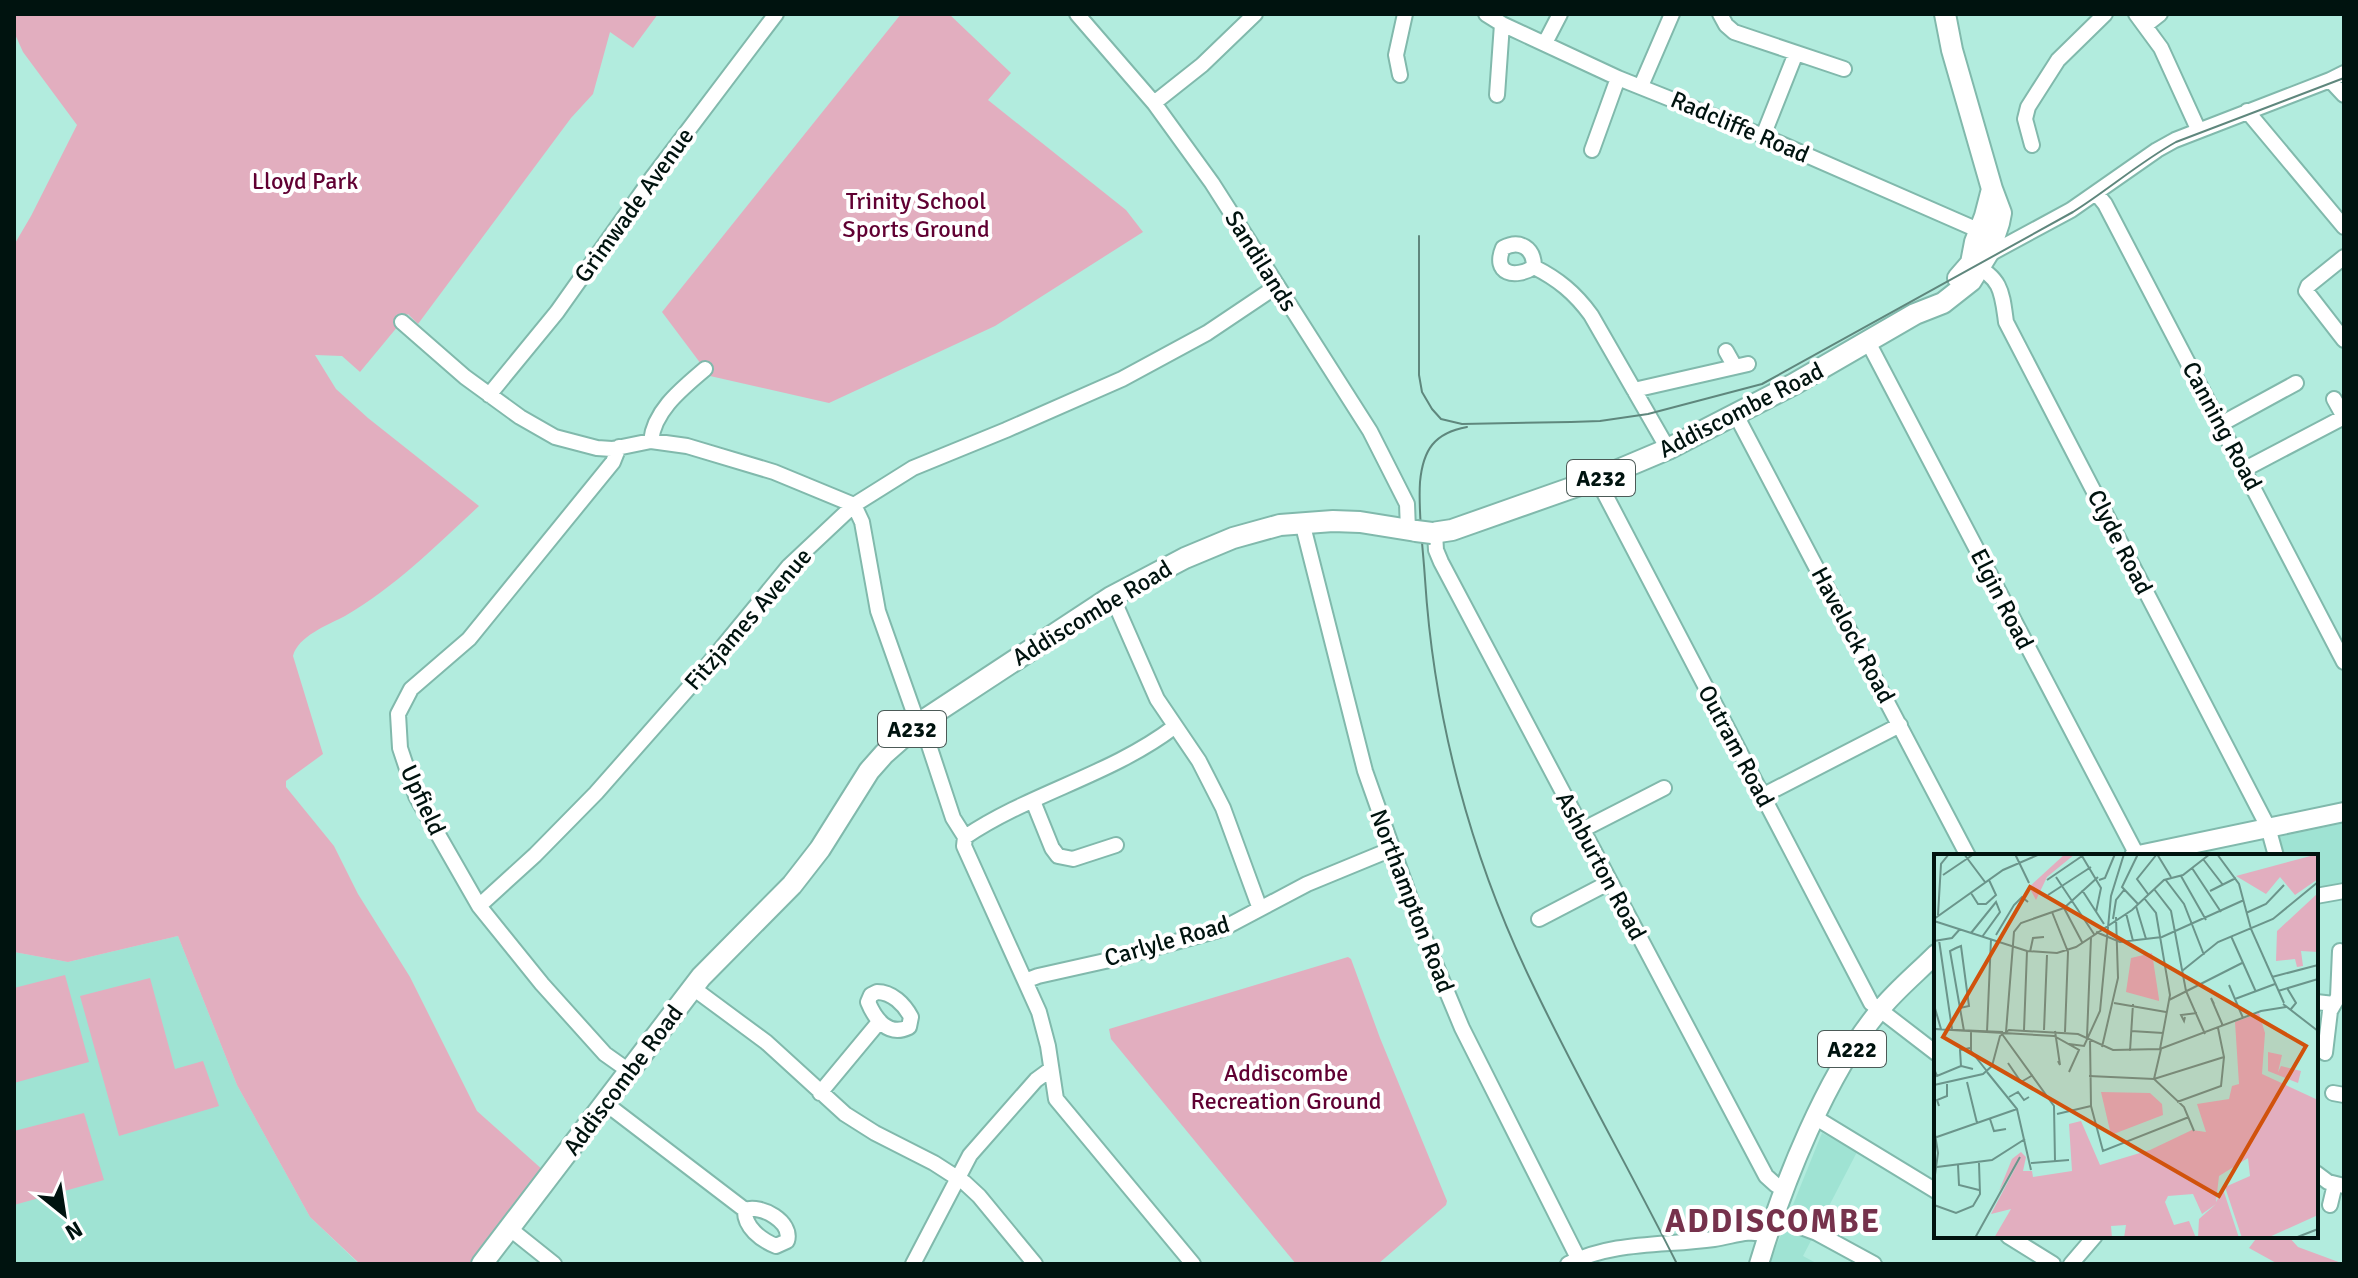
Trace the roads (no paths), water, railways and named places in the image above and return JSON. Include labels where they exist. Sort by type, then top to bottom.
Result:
[{"type":"highway","name":"A232","points":[[1945,14],[1952,50],[2001,213],[1987,234]]},
{"type":"highway","name":"Addiscombe Road","points":[[482,1264],[693,988],[792,885],[817,854],[876,762],[919,723],[1111,597],[1185,558],[1233,538],[1261,529],[1302,522],[1345,521],[1423,532],[1452,530],[1597,479],[1668,449],[1736,415],[1923,310],[1943,303],[1971,281],[1987,234]]},
{"type":"main road","points":[[2145,854],[2344,812]]},
{"type":"main road","name":"A222","points":[[1759,1264],[1785,1188],[1839,1070],[1880,1010],[1934,956]]},
{"type":"street","name":"Grimwade Avenue","points":[[489,395],[557,312],[661,166],[776,14]]},
{"type":"street","name":"Sandilands","points":[[1077,14],[1154,103],[1212,183],[1370,431],[1423,532]]},
{"type":"street","points":[[1154,103],[1202,65],[1255,14]]},
{"type":"street","points":[[1400,75],[1396,55],[1405,14]]},
{"type":"street","name":"Radcliffe Road","points":[[1486,14],[1618,78],[1763,136],[1987,234]]},
{"type":"street","points":[[1545,43],[1560,14]]},
{"type":"street","points":[[1641,86],[1672,14]]},
{"type":"street","points":[[1720,14],[1734,32],[1844,69]]},
{"type":"street","points":[[2032,145],[2025,119],[2028,107],[2058,60],[2105,14]]},
{"type":"street","points":[[2160,14],[2141,20],[2161,48],[2198,129]]},
{"type":"street","points":[[1497,95],[1502,24]]},
{"type":"street","points":[[1763,136],[1796,53]]},
{"type":"street","points":[[2337,76],[2344,95]]},
{"type":"street","name":"Addiscombe Road","points":[[1980,262],[2059,217],[2100,198],[2157,150],[2198,129],[2337,76]]},
{"type":"street","points":[[1592,150],[1618,78]]},
{"type":"street","points":[[2247,111],[2344,227]]},
{"type":"street","name":"Canning Road","points":[[2100,198],[2344,662]]},
{"type":"street","points":[[2344,257],[2306,291],[2344,340]]},
{"type":"street","name":"Clyde Road","points":[[1980,262],[2001,288],[2006,322],[2268,827],[2275,854]]},
{"type":"street","points":[[1534,267],[1565,286],[1579,299],[1668,449]]},
{"type":"street","name":"Fitzjames Avenue","points":[[479,906],[596,793],[692,684],[789,566],[854,505],[913,468],[1122,379],[1207,333],[1277,286]]},
{"type":"street","points":[[402,322],[489,395],[551,435],[602,449],[651,441],[687,446],[760,468],[854,505],[862,522],[878,611],[953,818],[965,837],[964,846],[1042,1021],[1054,1093],[1063,1109],[1193,1264]]},
{"type":"street","name":"Elgin Road","points":[[1868,342],[2135,854]]},
{"type":"street","points":[[1634,390],[1741,365],[1726,351]]},
{"type":"street","points":[[651,441],[652,429],[667,406],[705,369]]},
{"type":"street","points":[[2221,424],[2296,383]]},
{"type":"street","points":[[2245,469],[2344,417],[2334,399]]},
{"type":"street","name":"Havelock Road","points":[[1736,415],[1967,854]]},
{"type":"street","name":"Upfield","points":[[619,447],[613,462],[469,639],[411,689],[398,714],[400,748],[416,796],[479,906],[584,1031],[605,1054],[629,1071]]},
{"type":"street","name":"Outram Road","points":[[1597,479],[1871,1003],[1934,1051]]},
{"type":"street","name":"Northampton Road","points":[[1302,522],[1365,771],[1392,849],[1456,1016],[1575,1262]]},
{"type":"street","name":"Ashburton Road","points":[[1423,532],[1436,550],[1766,1176],[1785,1188]]},
{"type":"street","points":[[1111,597],[1151,687],[1174,727],[1199,761],[1224,810],[1260,909]]},
{"type":"street","points":[[1762,796],[1900,725]]},
{"type":"street","points":[[965,837],[1111,764],[1174,727]]},
{"type":"street","points":[[1582,830],[1664,788]]},
{"type":"street","points":[[1033,801],[1058,856],[1073,859],[1116,845]]},
{"type":"street","name":"Carlyle Road","points":[[1025,981],[1212,932],[1307,884],[1392,849]]},
{"type":"street","points":[[1539,919],[1610,882]]},
{"type":"street","points":[[2318,896],[2344,891]]},
{"type":"street","points":[[2325,1053],[2330,1011],[2338,997],[2340,951]]},
{"type":"street","points":[[693,988],[766,1042],[820,1093],[867,1129],[957,1177],[979,1196],[1035,1264]]},
{"type":"street","points":[[2318,1002],[2334,1004]]},
{"type":"street","points":[[820,1093],[879,1022]]},
{"type":"street","points":[[913,1264],[973,1150],[1036,1080],[1051,1069]]},
{"type":"street","points":[[1023,1096],[1054,1093]]},
{"type":"street","points":[[605,1103],[745,1210]]},
{"type":"street","points":[[1816,1118],[1934,1190]]},
{"type":"street","points":[[2318,1174],[2328,1182],[2340,1185],[2330,1205]]},
{"type":"street","points":[[1575,1262],[1594,1252],[1713,1239],[1771,1226],[1817,1233],[1874,1264]]},
{"type":"street","points":[[509,1228],[554,1264]]},
{"type":"street","points":[[2011,1238],[2053,1264]]},
{"type":"street","points":[[2071,1264],[2093,1238]]},
{"type":"tram line","points":[[1419,236],[1419,375],[1422,392],[1441,419],[1462,424],[1571,422],[1648,414],[1762,384],[2073,212],[2176,142],[2344,78]]},
{"type":"tram line","points":[[1467,427],[1446,434],[1432,445],[1424,461],[1420,482],[1430,631],[1437,683],[1459,786],[1510,935],[1567,1054],[1677,1264]]},
{"type":"district","name":"ADDISCOMBE","points":[[1773,1221]]},
{"type":"park label","name":"Lloyd Park","points":[[305,181]]},
{"type":"park label","name":"Trinity School Sports Ground","points":[[916,215]]},
{"type":"park label","name":"Addiscombe Recreation Ground","points":[[1286,1087]]}]
